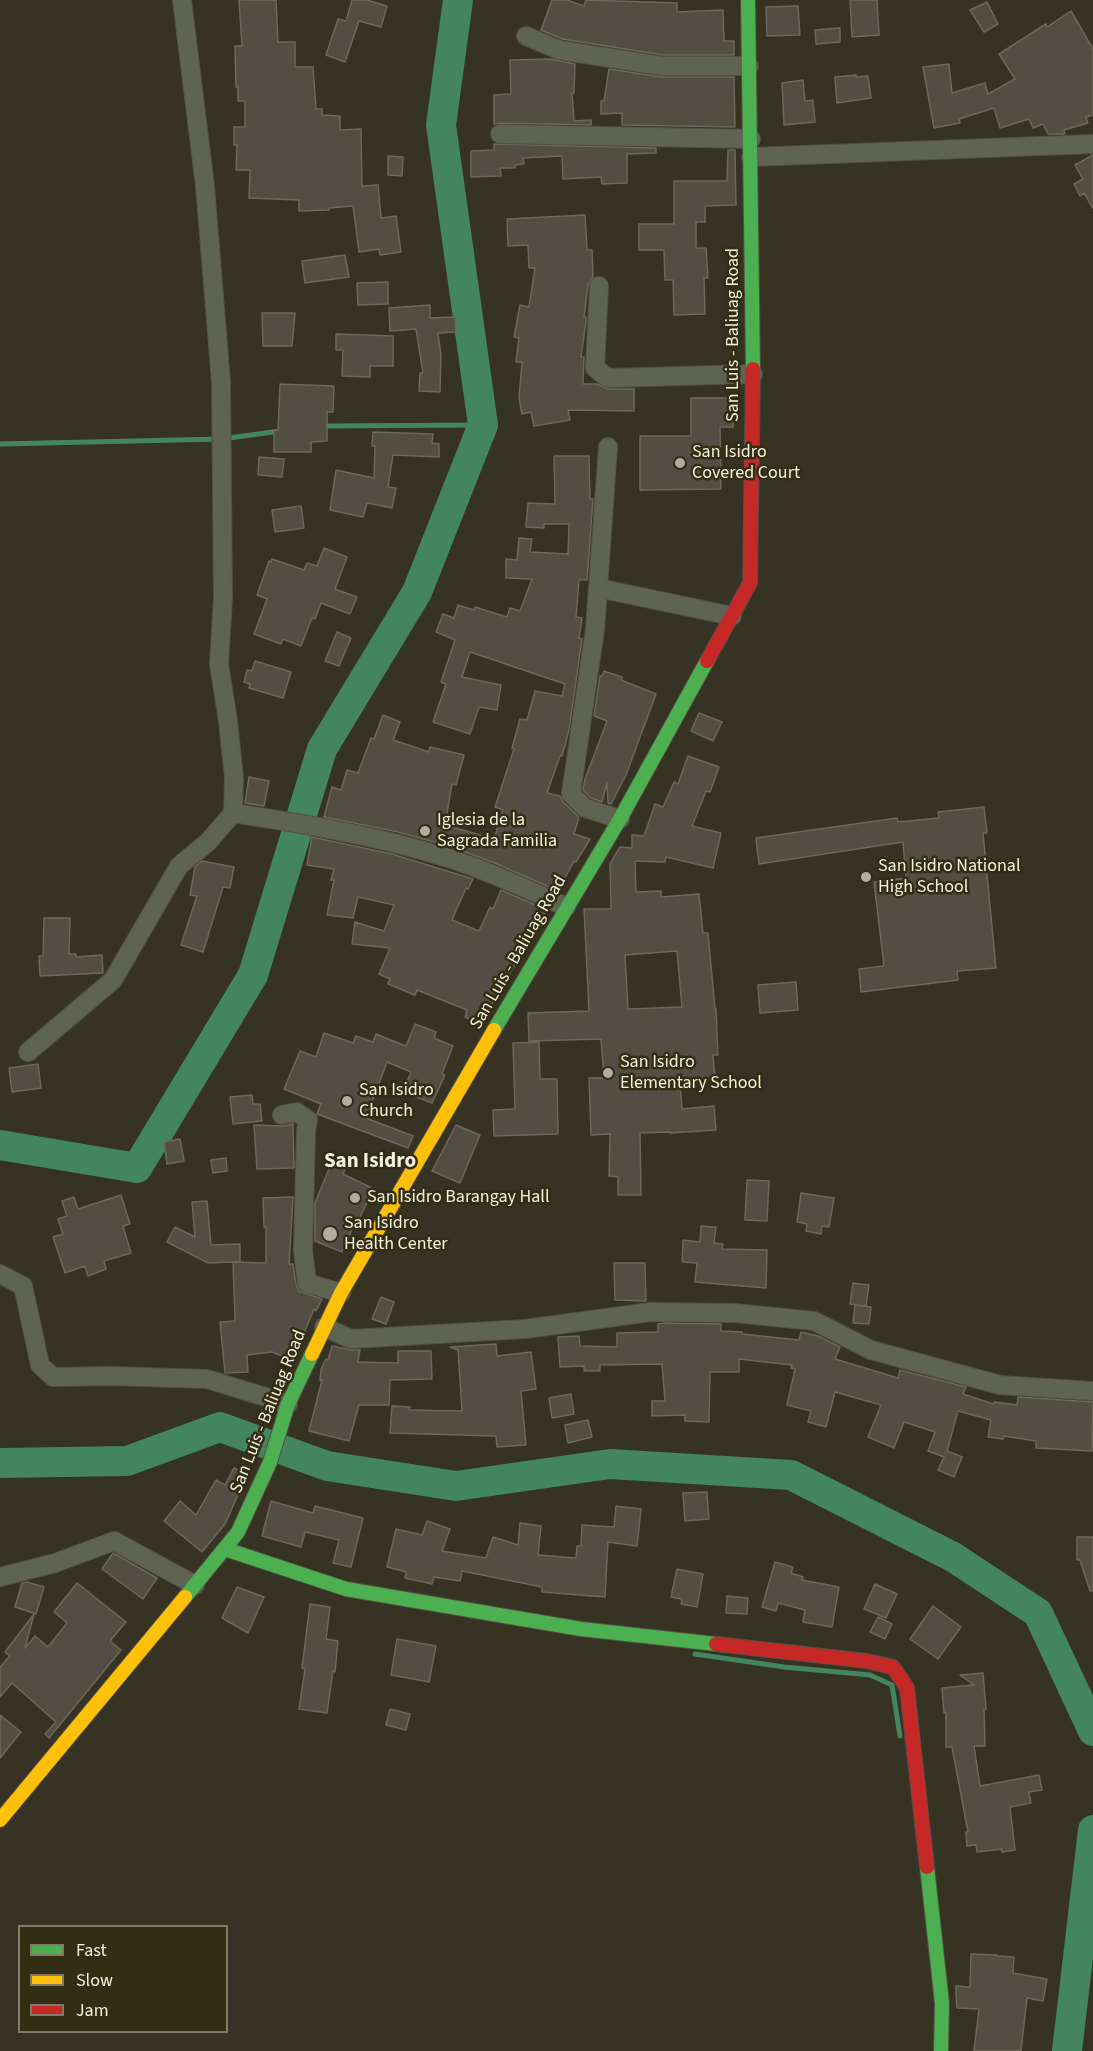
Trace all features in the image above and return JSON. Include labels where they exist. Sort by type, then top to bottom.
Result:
[{"type":"main road","name":"San Luis - Baliuag Road","points":[[0,1820],[238,1532],[270,1462],[286,1410],[341,1293],[566,907],[620,819],[750,583],[753,374],[748,0]]},
{"type":"main road","points":[[225,1549],[358,1591],[581,1629],[867,1661],[893,1667],[907,1688],[942,2003],[941,2051]]},
{"type":"street","points":[[28,1052],[113,980],[178,866],[208,842],[233,813],[234,778],[231,744],[219,664],[223,575],[222,382],[205,186],[183,0]]},
{"type":"street","points":[[526,36],[560,50],[662,66],[749,66]]},
{"type":"street","points":[[500,134],[751,148],[1093,144]]},
{"type":"street","points":[[599,286],[595,368],[608,378],[753,374]]},
{"type":"street","points":[[608,447],[593,640],[571,794],[585,808],[620,819]]},
{"type":"street","points":[[598,588],[732,616]]},
{"type":"street","points":[[233,813],[290,821],[391,842],[451,859],[530,890],[566,907]]},
{"type":"street","points":[[282,1115],[297,1112],[308,1120],[303,1251],[307,1283],[341,1293]]},
{"type":"street","points":[[0,1274],[22,1286],[39,1365],[53,1377],[207,1379],[286,1410]]},
{"type":"street","points":[[324,1327],[351,1339],[525,1329],[651,1312],[735,1313],[814,1321],[872,1350],[1000,1385],[1093,1391]]},
{"type":"street","points":[[0,1577],[56,1563],[114,1541],[195,1585]]},
{"type":"building","points":[[239,0],[276,0],[278,42],[295,42],[295,67],[313,67],[316,109],[322,109],[322,115],[340,116],[340,130],[361,129],[362,186],[378,185],[381,218],[396,216],[401,252],[380,255],[379,249],[359,252],[353,206],[299,211],[299,200],[249,198],[250,170],[236,170],[237,145],[234,145],[234,127],[245,127],[245,101],[238,101],[238,87],[236,87],[235,46],[242,46]]},
{"type":"building","points":[[352,0],[367,0],[387,6],[381,27],[359,21],[345,62],[326,55],[338,19],[346,21]]},
{"type":"building","points":[[552,0],[567,0],[584,6],[586,0],[677,3],[677,12],[723,10],[724,41],[734,41],[734,55],[663,55],[562,39],[541,30]]},
{"type":"building","points":[[850,0],[877,0],[879,35],[852,37]]},
{"type":"building","points":[[987,2],[998,24],[984,32],[970,10]]},
{"type":"building","points":[[798,6],[800,35],[767,36],[766,7]]},
{"type":"building","points":[[1071,11],[1093,49],[1093,115],[1086,117],[1088,123],[1064,130],[1065,134],[1048,134],[1043,124],[1033,128],[1029,119],[1000,128],[994,108],[959,119],[960,123],[934,128],[923,67],[949,64],[952,93],[985,83],[988,94],[1015,79],[999,54]]},
{"type":"building","points":[[840,28],[840,42],[816,44],[815,30]]},
{"type":"building","points":[[550,59],[575,64],[574,93],[572,93],[574,121],[591,120],[591,125],[494,124],[494,95],[511,94],[510,60]]},
{"type":"building","points":[[609,69],[662,77],[734,77],[735,127],[622,125],[622,113],[601,114],[601,101],[604,101]]},
{"type":"building","points":[[856,75],[856,77],[868,76],[871,98],[837,103],[835,77]]},
{"type":"building","points":[[803,80],[805,101],[813,100],[815,122],[784,125],[782,83]]},
{"type":"building","points":[[494,144],[656,148],[656,153],[627,154],[627,183],[602,184],[601,177],[563,179],[562,156],[523,158],[524,164],[515,165],[515,168],[500,168],[501,176],[471,177],[471,151],[494,150]]},
{"type":"building","points":[[728,150],[735,150],[736,205],[705,206],[705,222],[696,222],[696,248],[706,248],[708,278],[704,278],[705,314],[674,315],[673,280],[665,280],[664,250],[639,250],[639,224],[674,224],[674,181],[727,181]]},
{"type":"building","points":[[1093,155],[1093,208],[1084,193],[1080,196],[1074,184],[1083,179],[1075,165]]},
{"type":"building","points":[[388,156],[403,157],[402,176],[388,175]]},
{"type":"building","points":[[585,215],[587,250],[592,250],[593,277],[588,285],[584,317],[586,317],[586,322],[581,357],[584,357],[583,384],[597,384],[608,389],[634,389],[634,411],[568,410],[570,420],[534,426],[531,412],[522,414],[519,398],[522,362],[516,362],[519,338],[514,337],[520,305],[529,307],[535,268],[529,268],[528,245],[508,246],[507,219]]},
{"type":"building","points":[[345,255],[349,277],[305,283],[302,261]]},
{"type":"building","points":[[388,282],[388,304],[358,305],[357,283]]},
{"type":"building","points":[[430,305],[430,318],[455,317],[456,332],[438,333],[441,356],[440,392],[419,391],[420,373],[423,373],[416,329],[390,331],[389,308]]},
{"type":"building","points":[[262,313],[295,313],[292,346],[263,346]]},
{"type":"building","points":[[336,334],[393,336],[393,366],[370,366],[370,377],[342,376],[343,350],[336,350]]},
{"type":"building","points":[[280,384],[334,386],[333,412],[327,412],[327,441],[311,442],[311,452],[274,452],[274,430],[278,430]]},
{"type":"building","name":"San Isidro Covered Court","points":[[691,398],[733,398],[733,427],[720,427],[721,489],[640,490],[640,436],[691,436]]},
{"type":"building","points":[[373,432],[433,434],[432,443],[439,444],[439,457],[393,455],[388,487],[396,488],[392,508],[367,503],[363,517],[330,510],[336,470],[374,478]]},
{"type":"building","points":[[554,456],[589,456],[590,499],[593,499],[587,580],[579,580],[576,617],[582,618],[579,638],[582,639],[569,730],[562,756],[560,756],[547,793],[560,796],[563,802],[579,817],[574,834],[590,839],[576,862],[574,861],[558,891],[452,847],[398,832],[324,817],[332,787],[341,790],[347,770],[358,773],[371,738],[374,739],[383,715],[400,722],[393,740],[429,752],[430,747],[464,755],[456,785],[452,784],[445,825],[494,839],[503,810],[495,807],[514,749],[512,748],[520,719],[527,720],[535,691],[562,696],[565,684],[470,652],[462,677],[501,685],[497,710],[479,707],[470,734],[433,722],[446,684],[441,682],[455,640],[436,632],[443,614],[454,618],[458,605],[474,610],[475,607],[507,617],[510,608],[520,611],[532,579],[506,578],[506,559],[517,560],[519,538],[532,539],[530,552],[568,554],[569,524],[544,524],[544,528],[526,527],[528,503],[555,504]]},
{"type":"building","points":[[259,457],[284,459],[282,477],[258,475]]},
{"type":"building","points":[[301,506],[304,528],[275,532],[272,510]]},
{"type":"building","points":[[324,548],[347,557],[335,589],[357,597],[350,614],[321,603],[315,619],[312,618],[301,646],[283,639],[281,644],[254,634],[267,599],[257,595],[269,561],[271,562],[272,559],[304,570],[307,563],[317,566]]},
{"type":"building","points":[[337,632],[351,638],[339,666],[325,661]]},
{"type":"building","points":[[255,661],[291,672],[283,698],[249,688],[250,684],[244,682],[247,670],[252,671]]},
{"type":"building","points":[[604,671],[656,694],[626,775],[611,804],[608,803],[607,783],[602,802],[591,798],[583,790],[607,721],[594,716],[600,676]]},
{"type":"building","points":[[699,713],[722,722],[713,741],[691,731]]},
{"type":"building","points":[[688,756],[719,767],[710,792],[706,791],[692,826],[721,833],[713,868],[666,857],[665,862],[635,861],[636,892],[661,891],[661,897],[699,894],[703,933],[708,933],[718,1055],[713,1055],[715,1079],[680,1082],[682,1109],[714,1106],[716,1130],[640,1133],[641,1195],[618,1195],[618,1177],[609,1176],[610,1134],[591,1135],[589,1078],[604,1078],[601,1039],[529,1041],[528,1013],[589,1011],[584,909],[611,909],[610,864],[620,847],[632,848],[632,835],[644,836],[655,804],[663,807],[674,782],[678,784]],"holes":[[[677,951],[682,1007],[628,1009],[625,955]]]},
{"type":"building","points":[[249,777],[269,781],[264,806],[245,803]]},
{"type":"building","points":[[984,807],[987,833],[983,833],[996,968],[957,971],[958,980],[861,992],[859,969],[884,966],[874,882],[906,878],[903,842],[759,864],[756,838],[897,818],[898,822],[939,818],[938,812]]},
{"type":"building","points":[[312,837],[392,854],[473,879],[468,889],[466,888],[452,920],[479,931],[490,907],[493,909],[501,890],[547,910],[480,1024],[465,1017],[467,1010],[417,990],[415,995],[388,984],[390,979],[379,974],[390,948],[352,944],[355,922],[384,931],[394,905],[358,897],[353,918],[327,915],[334,869],[307,865]]},
{"type":"building","points":[[202,861],[234,867],[230,888],[223,887],[203,952],[181,945],[197,896],[190,895],[195,867]]},
{"type":"building","points":[[44,918],[70,918],[69,954],[76,954],[76,957],[102,955],[103,973],[40,976],[39,956],[43,956]]},
{"type":"building","points":[[796,982],[798,1010],[760,1013],[758,985]]},
{"type":"building","points":[[415,1024],[436,1032],[434,1038],[453,1046],[442,1074],[445,1075],[432,1103],[403,1092],[411,1072],[387,1062],[366,1118],[413,1136],[408,1148],[317,1114],[321,1104],[284,1089],[300,1051],[316,1057],[324,1033],[353,1043],[356,1036],[373,1042],[376,1034],[406,1046]]},
{"type":"building","points":[[539,1042],[540,1079],[557,1079],[558,1134],[494,1136],[493,1110],[515,1109],[513,1043]]},
{"type":"building","points":[[38,1064],[41,1088],[12,1092],[9,1068]]},
{"type":"building","points":[[252,1095],[253,1104],[260,1104],[262,1121],[233,1124],[230,1097]]},
{"type":"building","points":[[293,1124],[294,1168],[257,1169],[254,1125]]},
{"type":"building","points":[[456,1125],[480,1135],[460,1183],[432,1171]]},
{"type":"building","points":[[180,1139],[184,1161],[167,1164],[164,1142]]},
{"type":"building","points":[[226,1158],[227,1171],[213,1173],[211,1160]]},
{"type":"building","points":[[331,1164],[345,1170],[343,1174],[374,1189],[359,1219],[357,1218],[342,1252],[315,1241],[315,1203]]},
{"type":"building","points":[[747,1180],[769,1181],[767,1221],[745,1220]]},
{"type":"building","points":[[801,1193],[834,1198],[829,1227],[822,1226],[821,1234],[806,1231],[807,1224],[797,1222]]},
{"type":"building","points":[[121,1195],[130,1224],[123,1226],[131,1253],[104,1261],[106,1269],[88,1276],[85,1266],[65,1273],[53,1237],[63,1234],[58,1219],[67,1216],[62,1201],[74,1197],[78,1209]]},
{"type":"building","points":[[293,1197],[289,1264],[293,1264],[299,1291],[322,1299],[316,1311],[314,1309],[293,1360],[272,1352],[247,1355],[248,1372],[225,1373],[220,1322],[235,1321],[233,1262],[266,1263],[263,1198]]},
{"type":"building","points":[[207,1201],[211,1245],[240,1244],[240,1262],[208,1263],[167,1242],[175,1227],[195,1237],[192,1202]]},
{"type":"building","points":[[701,1226],[716,1227],[714,1243],[723,1244],[722,1249],[767,1250],[766,1288],[695,1282],[697,1263],[682,1262],[683,1240],[700,1242]]},
{"type":"building","points":[[614,1263],[645,1263],[646,1301],[615,1300]]},
{"type":"building","points":[[853,1283],[869,1285],[866,1306],[850,1304]]},
{"type":"building","points":[[381,1297],[394,1302],[386,1324],[372,1319]]},
{"type":"building","points":[[855,1305],[871,1307],[869,1324],[853,1323]]},
{"type":"building","points":[[658,1324],[721,1324],[721,1331],[799,1340],[801,1332],[818,1336],[840,1347],[835,1359],[898,1378],[900,1370],[966,1387],[963,1394],[993,1404],[994,1402],[1017,1405],[1018,1397],[1093,1402],[1092,1451],[1036,1448],[1036,1441],[1004,1436],[1003,1439],[988,1437],[991,1420],[958,1411],[947,1451],[962,1457],[954,1477],[938,1470],[944,1457],[928,1451],[935,1432],[904,1422],[894,1448],[868,1437],[881,1405],[835,1392],[826,1427],[808,1422],[811,1411],[787,1405],[795,1369],[791,1368],[792,1365],[739,1359],[739,1372],[710,1372],[709,1422],[685,1421],[685,1415],[652,1416],[652,1401],[665,1401],[662,1364],[600,1365],[600,1371],[584,1371],[584,1366],[560,1367],[558,1337],[579,1336],[580,1346],[617,1347],[617,1333],[658,1332]]},
{"type":"building","points":[[496,1344],[497,1356],[531,1352],[536,1389],[521,1391],[526,1445],[497,1447],[496,1436],[390,1433],[392,1406],[410,1407],[409,1410],[462,1411],[458,1350],[450,1347]]},
{"type":"building","points":[[332,1346],[360,1350],[358,1362],[398,1363],[398,1351],[431,1351],[432,1379],[390,1380],[389,1405],[359,1405],[349,1441],[309,1431],[322,1380],[320,1380],[321,1369],[326,1359],[328,1360]]},
{"type":"building","points":[[571,1394],[574,1414],[552,1418],[549,1398]]},
{"type":"building","points":[[588,1420],[592,1437],[568,1443],[565,1425]]},
{"type":"building","points":[[234,1468],[247,1475],[225,1524],[202,1552],[164,1521],[180,1501],[196,1515],[216,1480],[225,1485]]},
{"type":"building","points":[[707,1492],[709,1519],[685,1521],[683,1493]]},
{"type":"building","points":[[271,1501],[313,1513],[315,1506],[363,1518],[351,1567],[333,1563],[339,1540],[305,1532],[301,1547],[262,1536]]},
{"type":"building","points":[[616,1506],[641,1509],[637,1546],[608,1542],[605,1597],[542,1592],[542,1587],[462,1571],[460,1581],[434,1577],[432,1584],[405,1578],[406,1572],[387,1567],[396,1529],[422,1535],[427,1521],[450,1529],[442,1551],[486,1558],[493,1537],[518,1545],[520,1523],[541,1526],[538,1555],[576,1558],[577,1546],[581,1546],[582,1525],[614,1527]]},
{"type":"building","points":[[1077,1537],[1093,1537],[1093,1591],[1090,1591],[1080,1560],[1077,1560]]},
{"type":"building","points":[[113,1553],[157,1578],[143,1599],[102,1569]]},
{"type":"building","points":[[775,1562],[793,1567],[791,1573],[803,1577],[802,1580],[839,1587],[832,1627],[803,1622],[805,1610],[778,1603],[776,1611],[762,1607]]},
{"type":"building","points":[[677,1569],[703,1574],[697,1607],[681,1604],[682,1599],[671,1597]]},
{"type":"building","points":[[27,1582],[44,1587],[36,1614],[15,1607],[22,1583]]},
{"type":"building","points":[[77,1583],[126,1622],[110,1641],[121,1650],[49,1738],[45,1734],[56,1722],[12,1683],[0,1697],[0,1667],[10,1656],[5,1652],[34,1614],[25,1648],[35,1636],[48,1647],[67,1623],[54,1612]]},
{"type":"building","points":[[875,1584],[897,1594],[886,1618],[864,1609]]},
{"type":"building","points":[[237,1587],[264,1597],[248,1633],[222,1618]]},
{"type":"building","points":[[727,1596],[748,1598],[747,1614],[726,1613]]},
{"type":"building","points":[[310,1604],[330,1607],[326,1639],[338,1641],[327,1713],[299,1709]]},
{"type":"building","points":[[933,1606],[961,1627],[938,1659],[910,1639]]},
{"type":"building","points":[[878,1617],[892,1624],[885,1639],[870,1632]]},
{"type":"building","points":[[397,1639],[436,1646],[429,1682],[391,1675]]},
{"type":"building","points":[[983,1673],[986,1709],[984,1709],[985,1746],[974,1746],[980,1786],[1039,1775],[1042,1790],[1029,1792],[1031,1803],[1010,1807],[1015,1850],[1002,1852],[1002,1849],[977,1852],[976,1845],[967,1846],[966,1832],[968,1832],[952,1747],[946,1747],[946,1712],[944,1713],[942,1688],[974,1685],[960,1675]]},
{"type":"building","points":[[390,1709],[410,1714],[406,1730],[386,1725]]},
{"type":"building","points":[[0,1715],[21,1732],[0,1758]]},
{"type":"building","points":[[971,1954],[1014,1957],[1013,1973],[1047,1979],[1043,2001],[1027,1998],[1021,2051],[974,2051],[979,2009],[957,2008],[956,1993],[956,1986],[970,1987]]},
{"type":"waterway","points":[[0,1145],[137,1168],[253,975],[322,749],[417,592],[483,425],[441,125],[458,0]]},
{"type":"waterway","points":[[322,426],[483,425]]},
{"type":"waterway","points":[[0,444],[222,439],[280,431]]},
{"type":"waterway","points":[[0,1463],[127,1461],[220,1427],[327,1466],[456,1486],[610,1464],[791,1475],[953,1557],[1038,1613],[1093,1731]]},
{"type":"waterway","points":[[695,1654],[784,1667],[870,1675],[892,1685],[900,1736]]},
{"type":"waterway","points":[[1067,2051],[1093,1830]]},
{"type":"traffic: fast","points":[[748,0],[753,369]]},
{"type":"traffic: fast","points":[[494,1030],[620,819],[707,661]]},
{"type":"traffic: fast","points":[[185,1597],[238,1532],[270,1462],[288,1404],[312,1354]]},
{"type":"traffic: fast","points":[[225,1549],[346,1589],[581,1629],[716,1644]]},
{"type":"traffic: fast","points":[[927,1867],[942,2003],[941,2051]]},
{"type":"traffic: slow","points":[[312,1354],[341,1293],[494,1030]]},
{"type":"traffic: slow","points":[[0,1820],[185,1597]]},
{"type":"traffic: jam","points":[[707,661],[750,583],[753,369]]},
{"type":"traffic: jam","points":[[716,1644],[867,1661],[893,1667],[907,1688],[927,1867]]},
{"type":"place","name":"San Isidro Covered Court","points":[[680,463]]},
{"type":"place","name":"Iglesia de la Sagrada Familia","points":[[425,831]]},
{"type":"place","name":"San Isidro National High School","points":[[866,877]]},
{"type":"place","name":"San Isidro Elementary School","points":[[608,1073]]},
{"type":"place","name":"San Isidro Church","points":[[347,1101]]},
{"type":"place","name":"San Isidro Barangay Hall","points":[[355,1198]]},
{"type":"place","name":"San Isidro Health Center","points":[[330,1234]]},
{"type":"district","name":"San Isidro","points":[[370,1162]]}]
